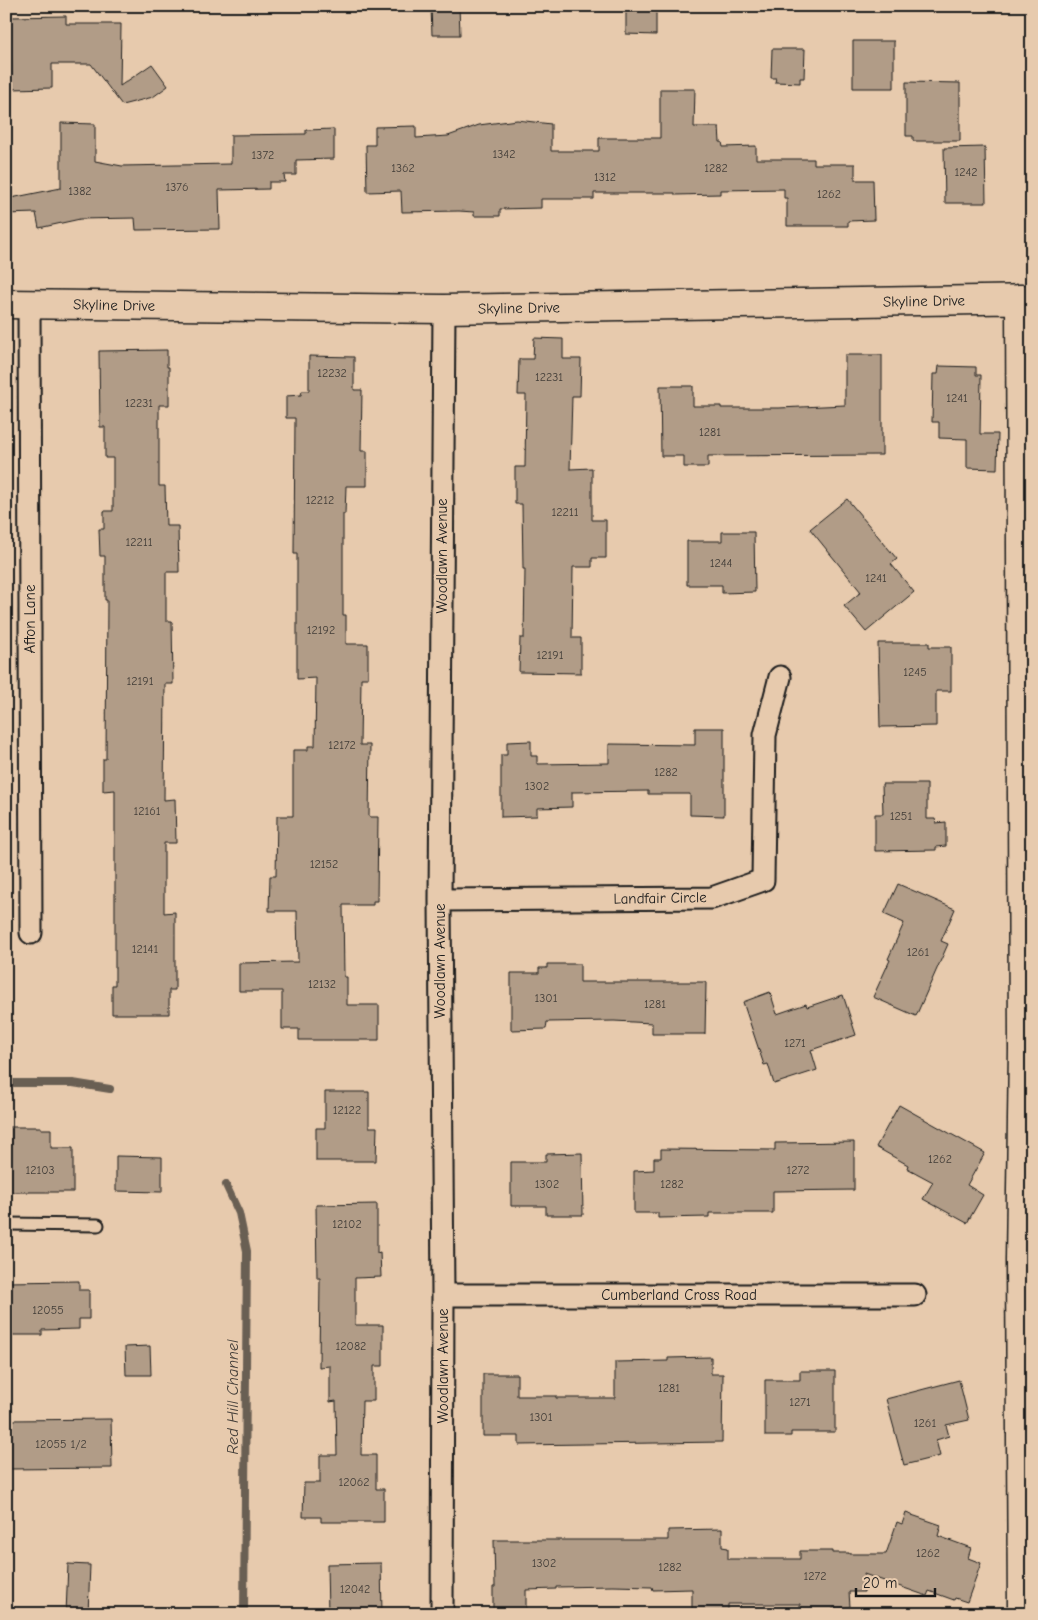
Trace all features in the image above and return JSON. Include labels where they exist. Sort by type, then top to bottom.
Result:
[{"type":"street","name":"Skyline Drive","points":[[18,304],[444,309],[1026,299]]},
{"type":"street","points":[[1025,1612],[1026,1261],[1023,1048],[1026,299]]},
{"type":"street","name":"Afton Lane","points":[[18,304],[31,933]]},
{"type":"street","name":"Woodlawn Avenue","points":[[442,1614],[443,1295],[440,900],[444,309]]},
{"type":"street","name":"Landfair Circle","points":[[440,900],[712,898],[763,880],[765,735],[780,677]]},
{"type":"street","name":"Cumberland Cross Road","points":[[443,1295],[915,1295]]},
{"type":"lane","points":[[6,1224],[98,1225]]},
{"type":"building","points":[[431,6],[459,6],[460,35],[432,35]]},
{"type":"building","points":[[626,6],[656,6],[656,35],[626,34]]},
{"type":"building","points":[[66,16],[66,24],[121,24],[120,86],[152,64],[168,86],[153,97],[122,105],[91,64],[52,64],[52,88],[12,89],[11,17]]},
{"type":"building","points":[[853,41],[894,41],[894,88],[853,88]]},
{"type":"building","points":[[772,49],[805,49],[804,78],[800,78],[800,83],[775,82],[776,78],[771,78]]},
{"type":"building","points":[[906,82],[960,83],[960,141],[913,141],[913,136],[906,136]]},
{"type":"building","points":[[660,89],[695,89],[694,127],[719,127],[720,142],[722,142],[723,147],[756,146],[756,159],[814,159],[814,164],[855,164],[855,180],[873,180],[874,220],[848,221],[848,226],[787,226],[787,198],[784,198],[784,189],[720,190],[720,194],[675,195],[675,193],[594,193],[594,199],[541,199],[541,208],[500,209],[500,216],[474,216],[474,212],[459,211],[402,212],[401,191],[367,192],[366,145],[375,145],[375,127],[416,126],[416,138],[448,136],[479,125],[517,120],[551,124],[551,151],[599,151],[599,138],[660,138]]},
{"type":"building","points":[[61,123],[95,124],[95,161],[122,166],[231,164],[231,135],[306,134],[306,130],[334,129],[334,159],[296,160],[296,175],[284,175],[285,182],[269,182],[269,189],[219,190],[220,229],[136,230],[135,218],[80,219],[39,228],[36,213],[6,214],[6,199],[61,188]]},
{"type":"building","points":[[985,147],[986,203],[945,203],[944,148]]},
{"type":"building","points":[[534,338],[563,339],[563,359],[581,359],[580,396],[572,396],[570,469],[592,468],[592,520],[606,520],[606,558],[592,558],[592,567],[573,567],[572,638],[581,638],[581,673],[519,672],[520,638],[524,638],[525,569],[523,569],[522,504],[515,504],[515,467],[525,467],[526,395],[518,395],[519,359],[533,359]]},
{"type":"building","points":[[167,350],[169,405],[159,405],[159,486],[165,486],[166,526],[178,526],[179,572],[166,572],[166,621],[172,621],[173,684],[165,684],[164,800],[175,799],[176,843],[164,843],[164,913],[175,912],[175,990],[169,990],[169,1014],[112,1014],[112,985],[115,985],[115,790],[103,791],[103,759],[106,759],[107,600],[105,600],[105,556],[100,556],[99,529],[104,529],[104,511],[113,511],[113,458],[105,458],[105,427],[100,427],[99,351]]},
{"type":"building","points":[[845,355],[882,355],[882,455],[708,456],[708,467],[684,467],[684,456],[661,456],[660,386],[693,386],[693,406],[779,408],[845,405]]},
{"type":"building","points":[[309,356],[354,357],[354,390],[362,390],[361,451],[367,451],[367,486],[346,486],[345,514],[343,514],[343,615],[346,615],[346,644],[368,644],[368,678],[361,678],[360,745],[370,745],[369,817],[378,817],[377,901],[373,901],[373,905],[343,905],[344,977],[347,977],[347,1005],[379,1005],[379,1040],[299,1040],[299,1029],[282,1029],[282,991],[239,991],[239,963],[298,962],[297,911],[269,911],[270,876],[276,876],[277,816],[293,816],[293,750],[308,750],[308,746],[315,746],[316,678],[297,679],[297,554],[294,554],[295,418],[286,418],[286,396],[301,395],[302,391],[309,391]]},
{"type":"building","points":[[939,366],[976,367],[976,375],[981,375],[980,434],[998,434],[997,469],[967,468],[967,439],[939,438],[939,422],[932,422],[933,374],[938,374]]},
{"type":"building","points":[[847,499],[897,559],[891,564],[914,592],[866,632],[844,606],[861,592],[810,529]]},
{"type":"building","points":[[722,532],[754,532],[755,592],[722,593],[722,585],[687,585],[687,541],[722,541]]},
{"type":"building","points":[[878,643],[929,643],[929,647],[951,647],[951,691],[936,691],[936,726],[880,727]]},
{"type":"building","points":[[695,728],[724,728],[724,816],[690,815],[690,794],[648,794],[648,791],[572,792],[572,807],[537,808],[537,816],[501,817],[501,755],[507,755],[507,742],[531,741],[531,756],[537,756],[537,764],[609,763],[609,744],[695,745]]},
{"type":"building","points":[[882,784],[927,784],[927,819],[935,819],[936,823],[946,822],[946,846],[936,847],[936,850],[875,851],[875,814],[883,814]]},
{"type":"building","points":[[898,884],[955,909],[941,941],[948,944],[916,1016],[873,997],[904,923],[884,914]]},
{"type":"building","points":[[547,964],[580,964],[580,982],[706,982],[705,1034],[652,1034],[652,1023],[614,1021],[547,1022],[546,1029],[511,1030],[511,973],[539,973],[539,968],[547,968]]},
{"type":"building","points":[[770,992],[777,1014],[806,1004],[807,1007],[843,995],[856,1035],[811,1050],[817,1070],[774,1084],[768,1064],[764,1065],[743,1002]]},
{"type":"building","points":[[325,1092],[369,1092],[369,1127],[377,1127],[376,1161],[316,1161],[316,1128],[325,1128]]},
{"type":"building","points":[[899,1105],[985,1153],[967,1185],[983,1195],[967,1223],[923,1199],[933,1182],[907,1168],[908,1165],[876,1147]]},
{"type":"building","points":[[6,1127],[41,1127],[41,1129],[51,1129],[51,1148],[73,1148],[73,1192],[6,1192]]},
{"type":"building","points":[[854,1142],[854,1190],[773,1191],[773,1213],[709,1213],[709,1217],[658,1218],[658,1213],[634,1213],[634,1171],[654,1170],[654,1158],[661,1158],[661,1149],[775,1150],[775,1143]]},
{"type":"building","points":[[582,1153],[583,1215],[546,1215],[546,1206],[511,1206],[511,1162],[546,1162],[546,1154]]},
{"type":"building","points":[[116,1156],[162,1157],[162,1192],[116,1191]]},
{"type":"building","points":[[377,1204],[377,1253],[380,1252],[381,1277],[355,1278],[355,1325],[383,1325],[383,1366],[374,1366],[374,1401],[362,1401],[361,1455],[376,1455],[376,1489],[384,1489],[384,1522],[321,1522],[321,1517],[303,1517],[304,1483],[320,1483],[320,1455],[337,1455],[336,1401],[330,1402],[330,1366],[319,1367],[320,1278],[317,1278],[316,1205]]},
{"type":"building","points":[[79,1281],[79,1290],[89,1290],[89,1319],[79,1319],[79,1329],[42,1330],[42,1335],[7,1335],[6,1282]]},
{"type":"building","points":[[150,1346],[151,1375],[126,1375],[125,1347]]},
{"type":"building","points":[[711,1357],[711,1374],[723,1374],[722,1442],[519,1445],[519,1436],[483,1436],[483,1374],[517,1374],[517,1396],[615,1398],[615,1362],[668,1361],[668,1358]]},
{"type":"building","points":[[800,1371],[835,1371],[835,1432],[791,1432],[791,1436],[765,1436],[765,1380],[800,1380]]},
{"type":"building","points":[[959,1380],[969,1420],[946,1425],[949,1436],[936,1440],[940,1456],[904,1465],[886,1399]]},
{"type":"building","points":[[111,1419],[112,1468],[10,1469],[11,1420]]},
{"type":"building","points":[[906,1513],[941,1525],[938,1536],[971,1548],[968,1558],[981,1563],[967,1602],[955,1598],[954,1600],[929,1591],[927,1596],[864,1574],[864,1592],[849,1592],[850,1607],[833,1608],[833,1612],[800,1612],[800,1604],[728,1604],[728,1611],[692,1612],[692,1589],[653,1590],[652,1587],[613,1586],[556,1587],[556,1589],[526,1590],[526,1610],[493,1610],[493,1587],[495,1587],[494,1540],[668,1540],[668,1530],[722,1529],[722,1547],[728,1548],[728,1559],[800,1559],[800,1551],[886,1554],[897,1522],[902,1524]]},
{"type":"building","points":[[381,1563],[382,1614],[328,1614],[327,1564]]},
{"type":"building","points":[[68,1564],[90,1565],[88,1614],[66,1614]]},
{"type":"waterway","name":"Red Hill Channel","points":[[6,1083],[73,1083],[110,1089]]},
{"type":"waterway","name":"Red Hill Channel","points":[[226,1185],[239,1213],[247,1251],[244,1614]]}]
